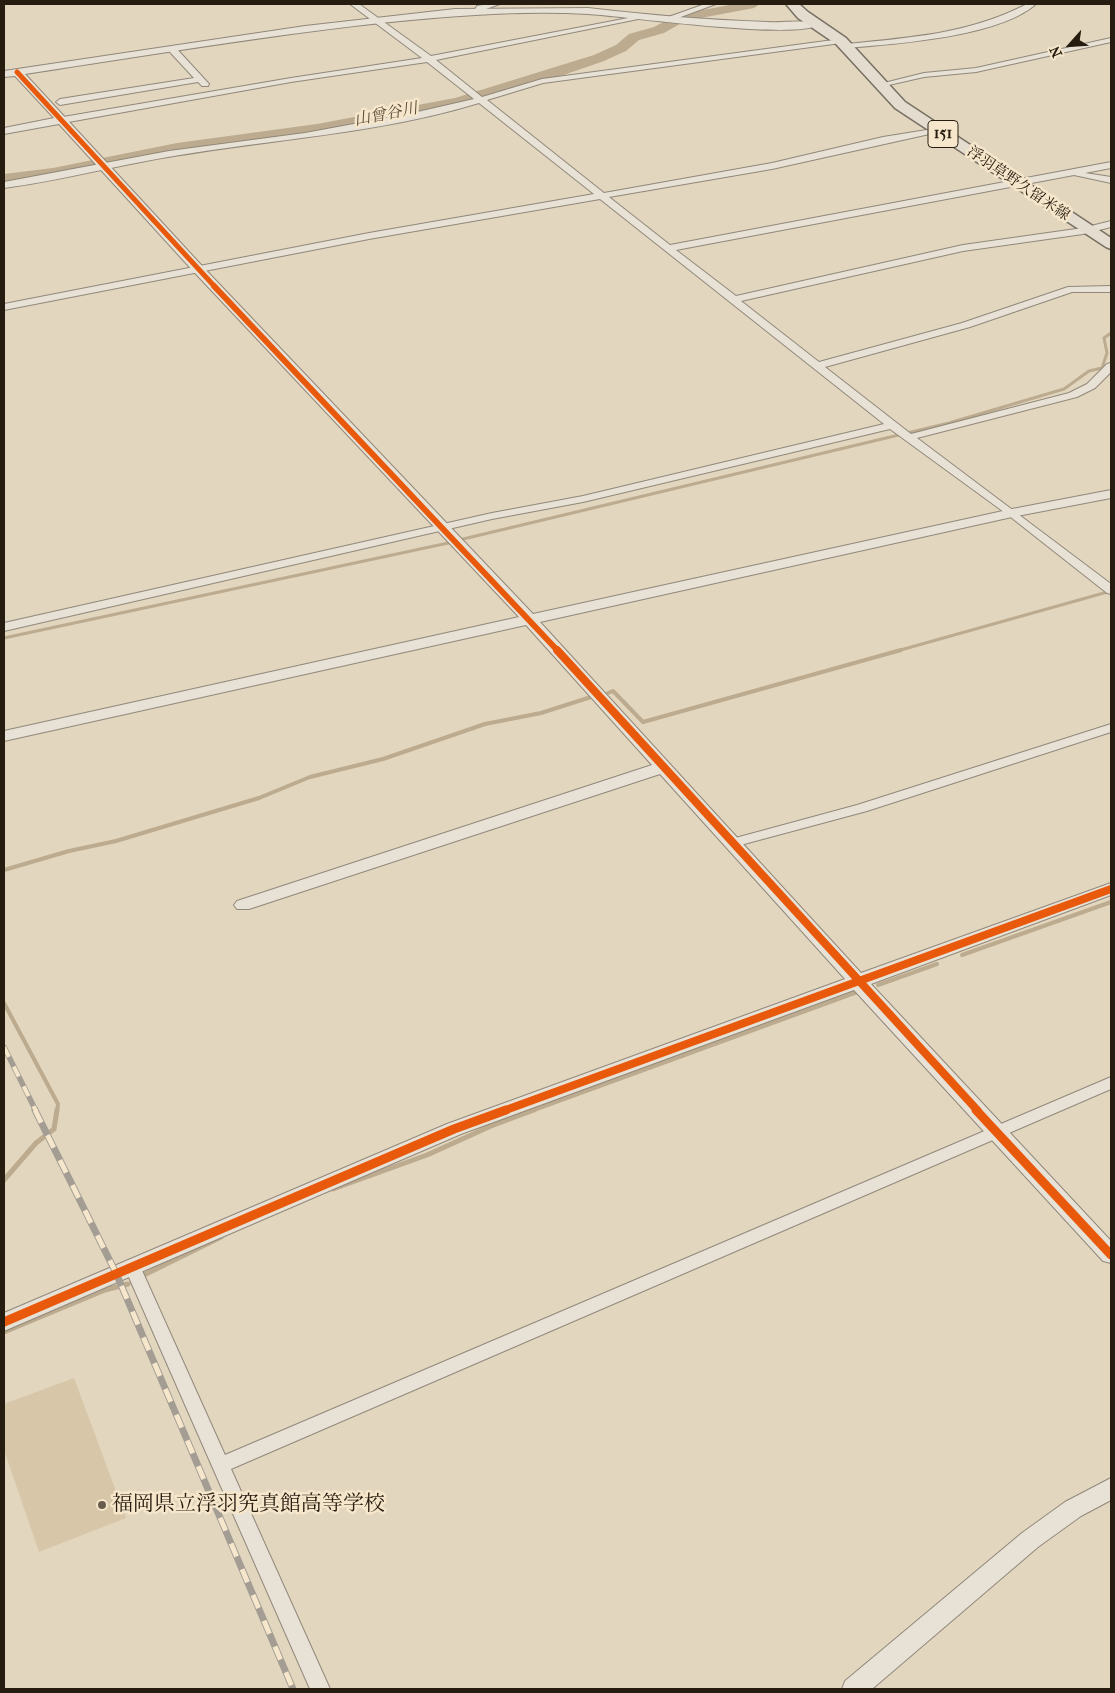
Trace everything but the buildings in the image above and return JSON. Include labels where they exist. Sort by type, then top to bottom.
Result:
[{"type":"main road","name":"浮羽草野久留米線","points":[[792,4],[797,10],[843,44],[900,105],[1087,230],[1111,244]]},
{"type":"street","points":[[354,4],[379,20],[478,97],[892,425],[1111,589]]},
{"type":"street","points":[[478,11],[480,8],[496,4]]},
{"type":"street","points":[[672,20],[712,4]]},
{"type":"street","points":[[4,185],[50,178],[102,163],[314,134],[452,108],[478,97],[542,80],[591,76],[965,30],[1009,15],[1032,4]]},
{"type":"street","points":[[4,74],[379,20],[478,11],[588,10],[672,20],[785,26],[815,24]]},
{"type":"street","points":[[4,131],[429,59],[644,17]]},
{"type":"street","points":[[880,85],[924,75],[970,71],[1111,40]]},
{"type":"street","points":[[172,49],[211,90]]},
{"type":"street","points":[[17,72],[199,270],[445,528],[858,982],[1111,1255]]},
{"type":"street","points":[[60,102],[201,79]]},
{"type":"street","points":[[173,84],[192,98]]},
{"type":"street","points":[[4,307],[369,236],[772,166],[883,140],[939,131]]},
{"type":"street","points":[[670,248],[1111,165]]},
{"type":"street","points":[[1064,173],[1111,180]]},
{"type":"street","points":[[733,300],[963,248],[1087,230],[1111,224]]},
{"type":"street","points":[[818,366],[966,324],[1071,289],[1111,289]]},
{"type":"street","points":[[910,437],[1073,395],[1091,386],[1111,366]]},
{"type":"street","points":[[4,627],[509,512],[592,497],[892,425]]},
{"type":"street","points":[[4,736],[1012,513],[1111,494]]},
{"type":"street","points":[[733,843],[862,808],[1111,728]]},
{"type":"street","points":[[243,905],[664,767]]},
{"type":"street","points":[[4,1322],[454,1129],[1111,889]]},
{"type":"street","points":[[222,1465],[999,1133],[1111,1083]]},
{"type":"street","points":[[132,1266],[320,1689]]},
{"type":"street","points":[[854,1689],[1030,1540],[1073,1509],[1111,1488]]},
{"type":"shaded area","points":[[74,1378],[126,1518],[39,1552],[4,1450],[4,1404]]},
{"type":"waterway","name":"山曾谷川","points":[[4,178],[53,172],[177,147],[317,128],[457,102],[550,75],[599,58],[621,48],[634,37],[659,30],[681,18],[754,4]]},
{"type":"waterway","points":[[459,540],[949,423],[1064,389],[1089,371],[1102,368],[1107,353],[1104,338],[1111,333]]},
{"type":"waterway","points":[[4,638],[453,542]]},
{"type":"waterway","points":[[897,651],[1111,591]]},
{"type":"waterway","points":[[608,693],[613,691],[643,722],[901,650]]},
{"type":"waterway","points":[[4,870],[69,851],[116,841],[259,798],[310,777],[383,759],[485,724],[541,713],[591,697]]},
{"type":"waterway","points":[[962,955],[1111,902]]},
{"type":"waterway","points":[[878,985],[937,964]]},
{"type":"waterway","points":[[531,1111],[860,991]]},
{"type":"waterway","points":[[4,1003],[58,1104],[57,1111]]},
{"type":"waterway","points":[[4,1180],[36,1143],[54,1129],[57,1110]]},
{"type":"waterway","points":[[333,1189],[427,1155],[491,1126],[534,1110]]},
{"type":"waterway","points":[[146,1274],[221,1237]]},
{"type":"waterway","points":[[4,1332],[105,1290],[128,1284]]},
{"type":"railway","points":[[4,1047],[36,1111]]},
{"type":"railway","points":[[35,1110],[116,1273],[293,1689]]},
{"type":"cycle path","points":[[17,72],[199,270],[529,619],[858,982],[1111,1255]]},
{"type":"cycle path","points":[[4,1322],[454,1129],[1111,889]]},
{"type":"place","name":"福岡県立浮羽究真館高等学校","points":[[102,1505]]}]
